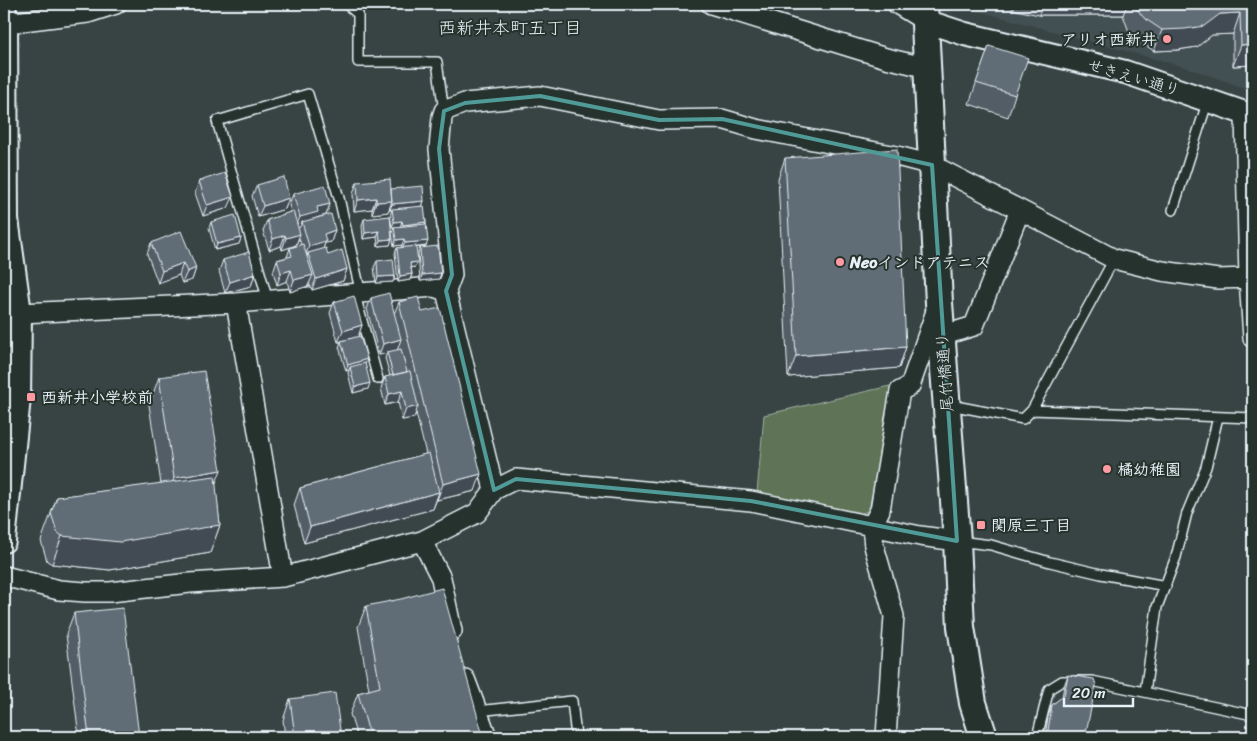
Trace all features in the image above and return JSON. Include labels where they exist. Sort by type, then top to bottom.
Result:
[{"type":"main road","name":"尾竹橋通り","points":[[925,12],[939,303],[957,541],[961,628],[973,703],[984,737]]},
{"type":"street","points":[[4,541],[6,505],[19,398],[20,313],[7,219],[5,13],[88,13],[116,4]]},
{"type":"street","points":[[710,4],[886,58],[928,68]]},
{"type":"street","points":[[897,4],[925,12]]},
{"type":"street","name":"せきえい通り","points":[[925,12],[965,34],[1125,72],[1249,115]]},
{"type":"street","points":[[494,490],[446,291],[452,275],[439,149],[442,117],[444,111],[465,103],[540,96],[659,120],[722,119],[756,129],[897,156],[932,165],[1114,259],[1162,271],[1218,279],[1249,278]]},
{"type":"street","points":[[1249,115],[1249,278],[1253,338]]},
{"type":"street","points":[[942,336],[974,326],[1020,210]]},
{"type":"street","points":[[20,313],[268,301],[434,287],[446,291]]},
{"type":"street","points":[[236,303],[283,577]]},
{"type":"street","points":[[886,737],[894,616],[874,546],[872,526],[880,510],[900,391],[910,386],[939,303]]},
{"type":"street","points":[[4,576],[60,590],[85,592],[110,592],[190,583],[283,577],[422,540],[477,513],[494,490],[516,479],[751,501],[920,536],[957,541]]},
{"type":"street","points":[[422,540],[441,578],[457,655],[487,737]]},
{"type":"lane","points":[[346,4],[358,14],[358,62],[437,62],[444,111]]},
{"type":"lane","points":[[268,301],[217,121],[308,94],[339,198],[358,294],[378,379]]},
{"type":"lane","points":[[1173,210],[1208,100]]},
{"type":"lane","points":[[946,404],[1023,419],[1032,410],[1114,259]]},
{"type":"lane","points":[[1032,410],[1253,418]]},
{"type":"lane","points":[[1145,692],[1157,607],[1176,557],[1187,513],[1206,467],[1218,417]]},
{"type":"lane","points":[[957,541],[991,545],[1101,574],[1166,586]]},
{"type":"lane","points":[[1037,737],[1049,689],[1062,681],[1092,681],[1253,715]]},
{"type":"lane","points":[[477,711],[572,701],[576,737]]},
{"type":"highlighted area","points":[[540,96],[659,120],[722,119],[932,165],[957,541],[751,501],[516,479],[494,490],[446,291],[452,275],[439,149],[444,111],[465,103]]},
{"type":"shaded area","name":"アリオ西新井","points":[[973,4],[1253,4],[1253,91],[1185,67],[978,11]]},
{"type":"green space","points":[[894,385],[872,509],[858,515],[757,493],[764,415]]},
{"type":"building","points":[[1134,4],[1253,4],[1253,44],[1241,45],[1240,13],[1220,14],[1204,26],[1162,30],[1144,18]]},
{"type":"building","points":[[989,46],[1028,58],[1015,95],[976,83]]},
{"type":"building","points":[[897,149],[906,347],[796,356],[785,158]]},
{"type":"building","points":[[225,173],[233,197],[207,205],[199,181]]},
{"type":"building","points":[[284,177],[289,198],[263,206],[257,185]]},
{"type":"building","points":[[390,179],[392,201],[376,202],[376,198],[358,200],[357,182]]},
{"type":"building","points":[[325,185],[330,204],[317,207],[318,212],[300,217],[293,194]]},
{"type":"building","points":[[423,186],[424,201],[392,204],[391,189]]},
{"type":"building","points":[[424,206],[426,222],[403,225],[402,221],[394,222],[392,209]]},
{"type":"building","points":[[293,211],[300,234],[286,238],[285,235],[273,239],[267,220]]},
{"type":"building","points":[[331,214],[335,230],[324,234],[326,241],[309,246],[302,222]]},
{"type":"building","points":[[235,215],[241,238],[217,244],[211,222]]},
{"type":"building","points":[[390,216],[392,239],[380,240],[379,231],[365,233],[364,219]]},
{"type":"building","points":[[426,224],[428,241],[405,243],[404,239],[396,240],[394,227]]},
{"type":"building","points":[[181,231],[196,268],[187,272],[183,263],[162,271],[151,243]]},
{"type":"building","points":[[303,244],[313,275],[294,280],[291,270],[281,273],[277,260],[292,256],[290,248]]},
{"type":"building","points":[[416,246],[418,262],[410,263],[412,274],[400,276],[397,248]]},
{"type":"building","points":[[438,246],[441,273],[422,275],[420,248]]},
{"type":"building","points":[[326,248],[328,255],[342,250],[347,269],[316,279],[308,253]]},
{"type":"building","points":[[249,252],[255,274],[230,282],[223,260]]},
{"type":"building","points":[[393,259],[395,276],[378,277],[377,261]]},
{"type":"building","points":[[389,293],[401,339],[383,344],[371,298]]},
{"type":"building","points":[[354,296],[362,325],[343,331],[334,302]]},
{"type":"building","points":[[418,297],[422,312],[440,308],[481,474],[443,484],[399,302]]},
{"type":"building","points":[[360,336],[367,359],[348,365],[341,341]]},
{"type":"building","points":[[401,349],[407,372],[393,375],[387,352]]},
{"type":"building","points":[[365,363],[370,383],[355,387],[350,367]]},
{"type":"building","points":[[204,371],[221,470],[174,478],[159,377]]},
{"type":"building","points":[[410,371],[418,406],[406,409],[402,391],[389,394],[385,377]]},
{"type":"building","points":[[429,453],[439,492],[310,527],[300,488]]},
{"type":"building","points":[[215,476],[220,525],[120,542],[62,536],[57,532],[51,513],[57,497]]},
{"type":"building","points":[[442,588],[483,736],[487,734],[488,737],[370,737],[358,693],[380,687],[366,606]]},
{"type":"building","points":[[123,608],[139,736],[152,735],[152,737],[89,737],[74,613]]},
{"type":"building","points":[[1068,675],[1094,679],[1096,685],[1085,737],[1047,737],[1052,705],[1064,695]]},
{"type":"building","points":[[335,693],[341,737],[295,737],[290,699]]},
{"type":"place","name":"アリオ西新井","points":[[1167,39]]},
{"type":"place","name":"Neoインドアテニス","points":[[840,262]]},
{"type":"place","name":"西新井小学校前","points":[[31,397]]},
{"type":"place","name":"橘幼稚園","points":[[1107,469]]},
{"type":"place","name":"関原三丁目","points":[[981,525]]},
{"type":"district","name":"西新井本町五丁目","points":[[510,28]]}]
